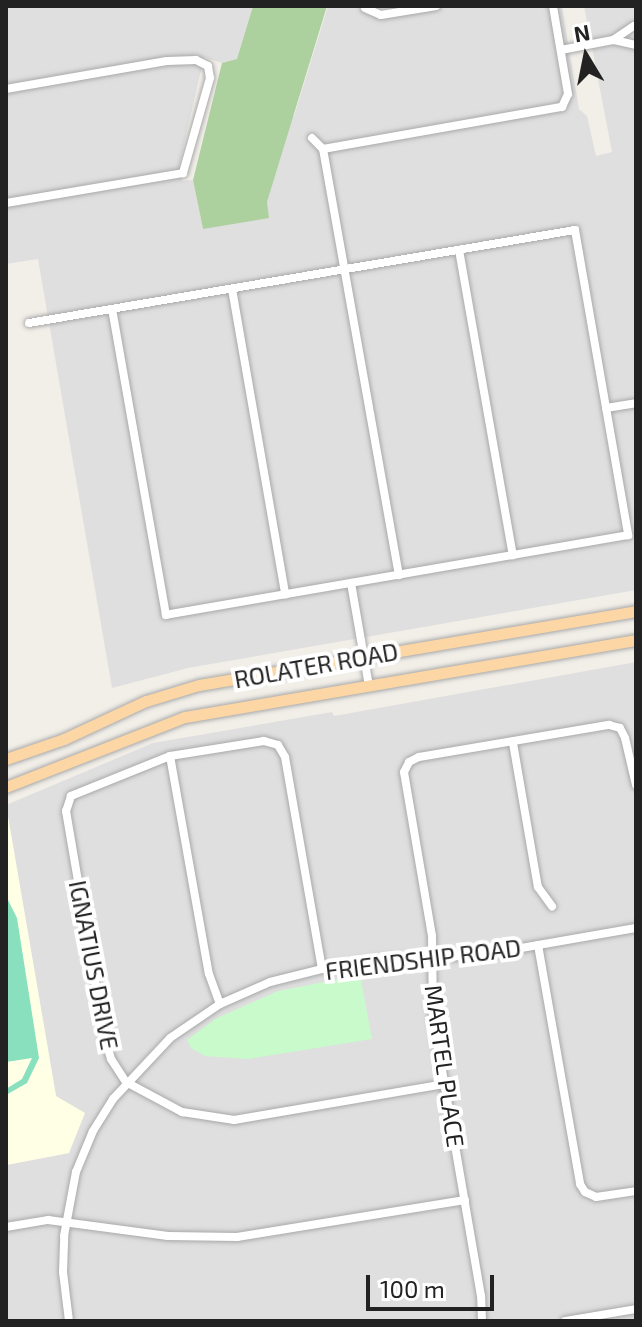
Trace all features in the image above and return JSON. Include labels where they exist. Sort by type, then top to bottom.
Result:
[{"type":"main road","name":"ROLATER ROAD","points":[[6,759],[64,739],[146,701],[199,685],[636,611]]},
{"type":"main road","name":"ROLATER ROAD","points":[[6,787],[185,717],[636,640]]},
{"type":"street","points":[[365,8],[381,15],[436,6]]},
{"type":"street","points":[[323,149],[557,109],[566,102],[553,6]]},
{"type":"street","points":[[613,40],[635,25]]},
{"type":"street","points":[[635,25],[632,37],[636,45]]},
{"type":"street","points":[[561,50],[613,40],[636,45]]},
{"type":"street","points":[[6,89],[167,61],[196,60],[208,66],[210,78],[183,173],[6,203]]},
{"type":"street","points":[[312,138],[323,149],[399,575]]},
{"type":"street","points":[[29,323],[575,230],[628,535],[166,615],[112,310]]},
{"type":"street","points":[[459,250],[513,555]]},
{"type":"street","points":[[232,289],[285,594]]},
{"type":"street","points":[[606,408],[636,403]]},
{"type":"street","points":[[351,583],[369,686]]},
{"type":"street","points":[[552,906],[538,887],[513,743],[606,725],[620,728],[636,785]]},
{"type":"street","points":[[220,1004],[209,974],[170,756],[264,741],[278,745],[285,757],[322,969]]},
{"type":"street","name":"MARTEL PLACE","points":[[482,1321],[481,1296],[431,991],[434,959],[403,780],[407,765],[415,758],[513,743]]},
{"type":"street","name":"IGNATIUS DRIVE","points":[[170,756],[125,771],[71,796],[67,802],[105,1039],[111,1059],[126,1082],[182,1112],[234,1120],[444,1084]]},
{"type":"street","name":"FRIENDSHIP ROAD","points":[[69,1321],[63,1272],[66,1222],[73,1182],[102,1115],[126,1082],[170,1038],[220,1004],[270,982],[322,969],[381,960],[434,959],[636,928]]},
{"type":"street","points":[[538,945],[579,1181],[587,1193],[599,1197],[636,1191]]},
{"type":"street","points":[[6,1227],[48,1220],[168,1236],[237,1237],[465,1200]]},
{"type":"street","points":[[565,1321],[636,1309]]},
{"type":"shaded area","points":[[6,6],[253,6],[237,60],[222,63],[204,57],[179,166],[182,181],[193,180],[203,229],[267,202],[282,126],[294,116],[328,6],[562,6],[579,109],[587,116],[596,156],[612,152],[584,6],[636,6],[636,590],[188,668],[112,688],[38,259],[6,264]]},
{"type":"shaded area","points":[[636,662],[636,1321],[6,1321],[6,1165],[69,1153],[56,1096],[6,805],[153,743],[332,712],[334,716]]},
{"type":"shaded area","points":[[6,805],[56,1096],[85,1113],[69,1153],[6,1165]]},
{"type":"green space","points":[[253,6],[327,6],[267,202],[269,218],[203,229],[193,180],[222,63],[237,59]]},
{"type":"green space","points":[[6,896],[17,918],[39,1058],[27,1083],[6,1095],[6,1089],[22,1079],[32,1058],[6,1062]]},
{"type":"green space","points":[[360,975],[372,1039],[248,1059],[205,1056],[191,1048],[187,1040],[215,1019],[278,991]]}]
